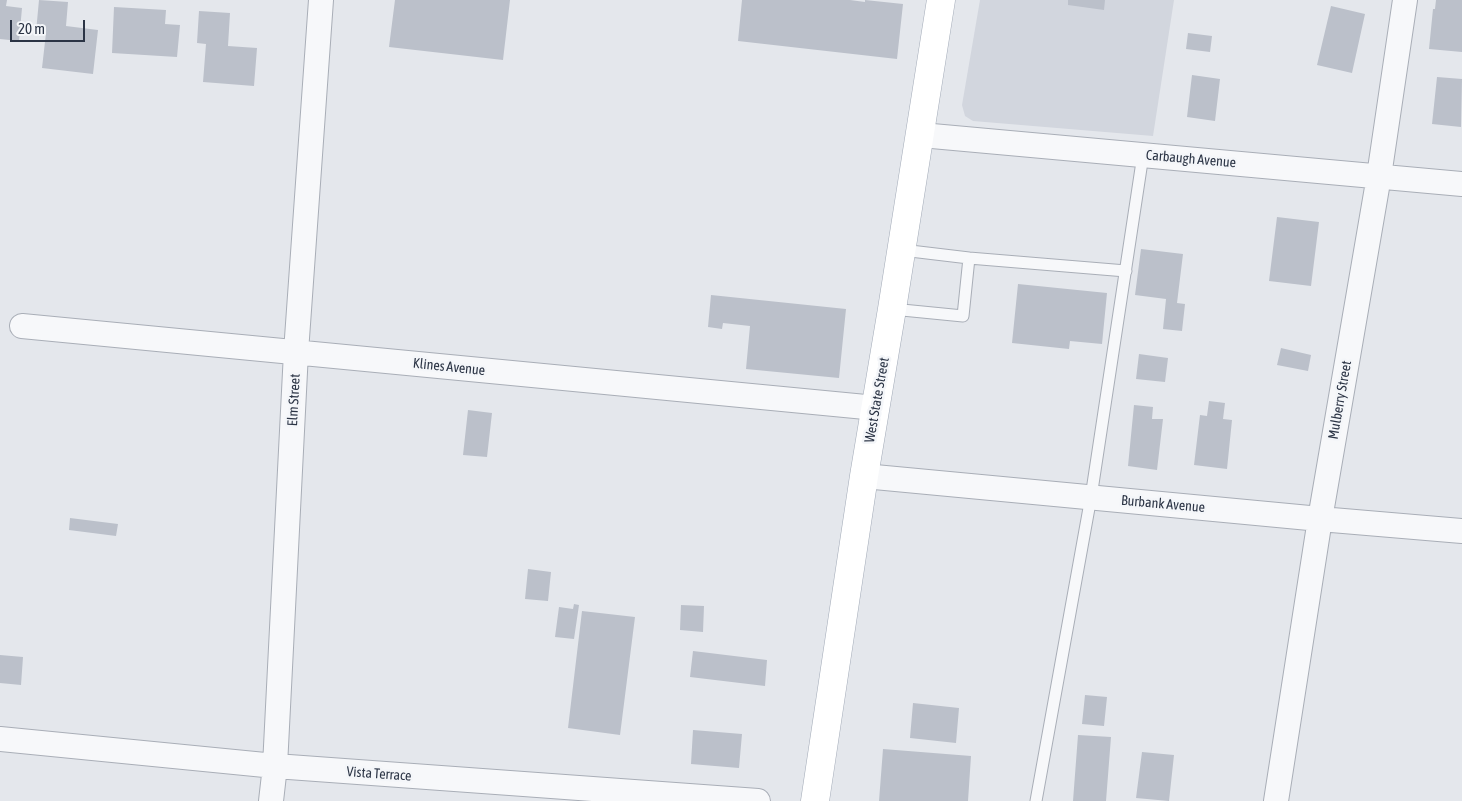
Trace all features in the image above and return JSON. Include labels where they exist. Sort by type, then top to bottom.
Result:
[{"type":"main road","name":"West State Street","points":[[815,801],[864,476],[921,136],[941,0]]},
{"type":"street","name":"Elm Street","points":[[271,801],[275,766],[296,352],[321,0]]},
{"type":"street","name":"Mulberry Street","points":[[1276,801],[1320,519],[1379,176],[1405,0]]},
{"type":"street","name":"Carbaugh Avenue","points":[[921,136],[1462,184]]},
{"type":"street","name":"Klines Avenue","points":[[22,326],[876,408]]},
{"type":"street","name":"Burbank Avenue","points":[[864,476],[1462,531]]},
{"type":"street","name":"Vista Terrace","points":[[0,739],[275,766],[758,801]]},
{"type":"lane","points":[[1036,801],[1091,497],[1143,155]]},
{"type":"lane","points":[[902,250],[969,258],[1126,270]]},
{"type":"lane","points":[[892,309],[963,316],[969,258]]},
{"type":"shaded area","points":[[980,0],[1174,0],[1153,136],[973,121],[965,116],[962,105]]},
{"type":"building","points":[[0,0],[7,0],[6,6],[22,8],[19,41],[0,39]]},
{"type":"building","points":[[39,0],[68,2],[66,26],[98,30],[93,74],[42,68],[46,33],[36,32]]},
{"type":"building","points":[[395,0],[510,0],[503,60],[389,47]]},
{"type":"building","points":[[742,0],[850,0],[865,2],[865,0],[903,4],[897,59],[738,41]]},
{"type":"building","points":[[1068,0],[1105,0],[1104,10],[1068,5]]},
{"type":"building","points":[[1436,0],[1462,0],[1462,52],[1429,49],[1433,9],[1435,9]]},
{"type":"building","points":[[1331,6],[1365,14],[1352,73],[1317,65]]},
{"type":"building","points":[[114,7],[166,10],[165,24],[180,25],[177,57],[112,53]]},
{"type":"building","points":[[199,11],[230,13],[228,46],[257,48],[254,86],[203,82],[206,44],[197,43]]},
{"type":"building","points":[[1188,33],[1212,36],[1210,52],[1186,49]]},
{"type":"building","points":[[1192,75],[1220,79],[1215,121],[1187,117]]},
{"type":"building","points":[[1437,77],[1462,79],[1461,127],[1432,124]]},
{"type":"building","points":[[1277,217],[1319,222],[1311,286],[1269,281]]},
{"type":"building","points":[[1141,249],[1183,254],[1177,303],[1185,304],[1182,331],[1163,329],[1166,299],[1135,295]]},
{"type":"building","points":[[1018,284],[1107,293],[1102,344],[1070,341],[1069,349],[1012,343]]},
{"type":"building","points":[[711,295],[846,309],[839,378],[746,369],[750,326],[723,323],[722,329],[708,327]]},
{"type":"building","points":[[1281,348],[1311,355],[1308,371],[1277,365]]},
{"type":"building","points":[[1139,354],[1168,358],[1165,382],[1136,379]]},
{"type":"building","points":[[1209,401],[1225,403],[1223,419],[1232,420],[1227,469],[1194,465],[1200,415],[1207,416]]},
{"type":"building","points":[[1134,405],[1153,407],[1152,419],[1163,419],[1157,470],[1128,466]]},
{"type":"building","points":[[468,410],[492,413],[487,457],[463,455]]},
{"type":"building","points":[[70,518],[118,524],[116,536],[69,530]]},
{"type":"building","points":[[528,569],[551,572],[548,601],[525,599]]},
{"type":"building","points":[[574,604],[579,605],[574,639],[555,637],[559,607],[573,609]]},
{"type":"building","points":[[681,605],[704,606],[703,632],[680,630]]},
{"type":"building","points":[[582,611],[635,617],[620,735],[568,728]]},
{"type":"building","points":[[693,651],[767,660],[765,686],[690,677]]},
{"type":"building","points":[[0,655],[23,657],[21,685],[0,683]]},
{"type":"building","points":[[1085,695],[1107,697],[1104,726],[1082,724]]},
{"type":"building","points":[[913,703],[959,708],[956,743],[910,738]]},
{"type":"building","points":[[693,730],[742,734],[739,768],[691,764]]},
{"type":"building","points":[[1078,735],[1111,737],[1106,801],[1073,801]]},
{"type":"building","points":[[883,749],[971,756],[968,801],[879,801]]},
{"type":"building","points":[[1142,752],[1174,755],[1169,801],[1136,798]]}]
